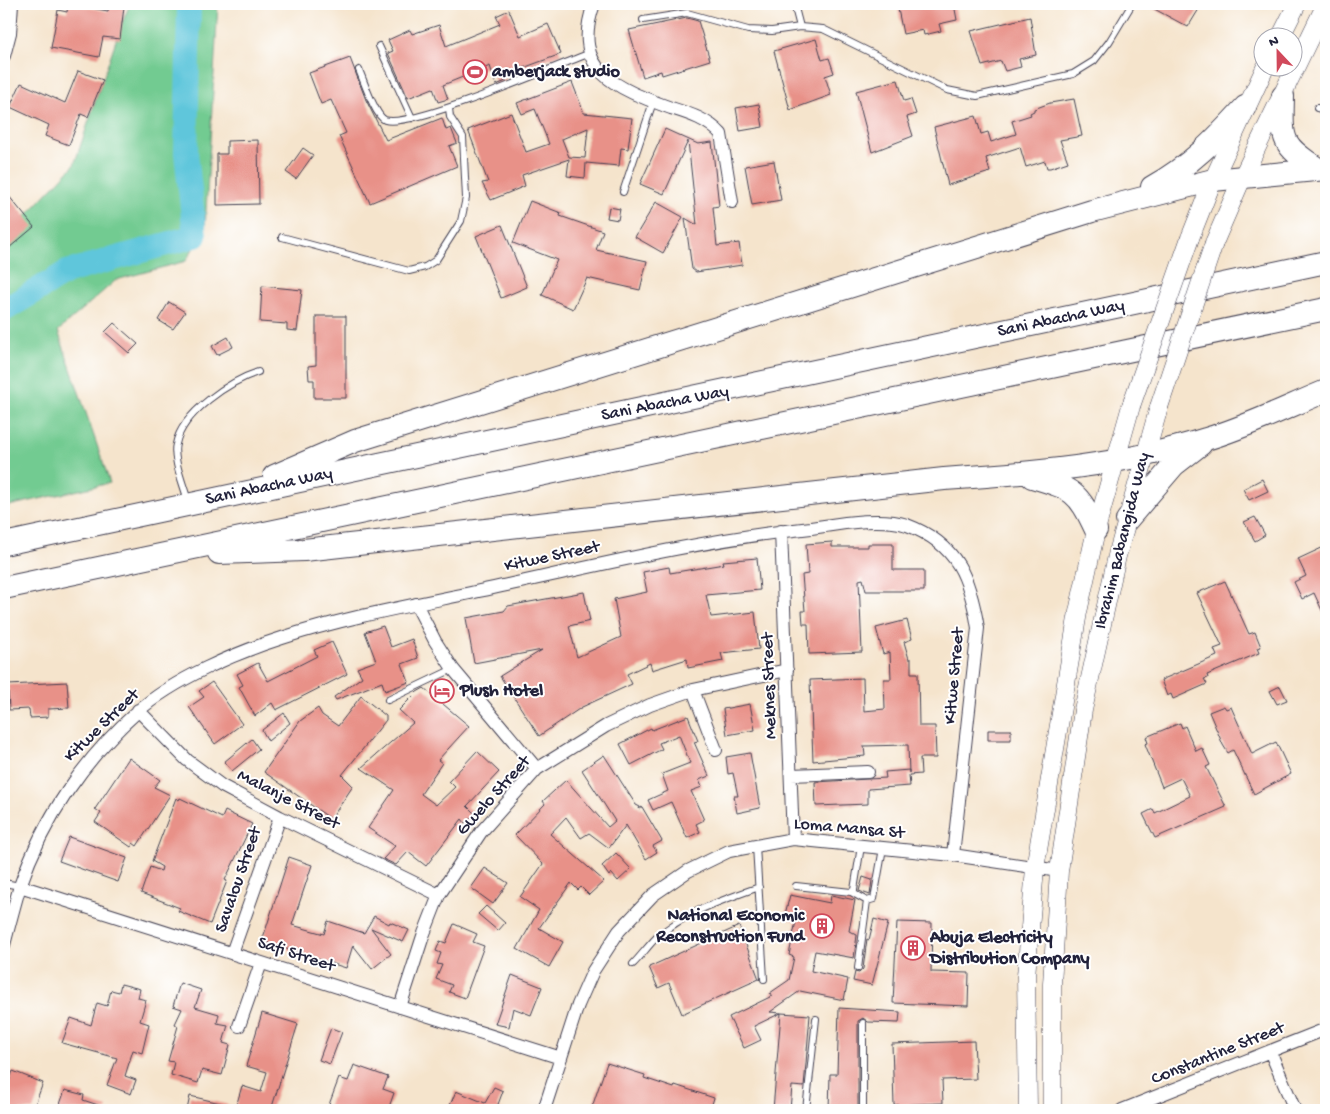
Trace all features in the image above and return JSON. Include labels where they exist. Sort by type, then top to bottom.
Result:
[{"type":"highway","points":[[1283,96],[1282,129],[1286,140],[1293,152],[1322,169]]},
{"type":"highway","points":[[1120,203],[1178,172],[1207,149],[1245,107]]},
{"type":"highway","points":[[224,497],[355,441],[1120,203],[1213,180],[1322,169]]},
{"type":"highway","name":"Sani Abacha Way","points":[[4,544],[739,389],[1326,262]]},
{"type":"highway","points":[[4,588],[150,555],[1326,309]]},
{"type":"highway","points":[[150,555],[304,550],[934,480],[1019,474],[1115,461],[1207,439],[1326,391]]},
{"type":"highway","points":[[1127,520],[1174,465],[1207,439]]},
{"type":"highway","points":[[1019,474],[1072,491],[1085,505],[1096,530]]},
{"type":"main road","points":[[1285,28],[1296,4]]},
{"type":"main road","name":"Ibrahim Babangida Way","points":[[1052,1110],[1052,984],[1059,871],[1083,710],[1104,612],[1144,455],[1214,243],[1243,176],[1326,4]]},
{"type":"main road","name":"Ibrahim Babangida Way","points":[[1028,1110],[1026,976],[1035,868],[1078,612],[1096,530],[1131,406],[1190,238],[1213,180],[1260,78]]},
{"type":"street","points":[[4,56],[10,34],[12,4]]},
{"type":"street","points":[[594,4],[586,33],[588,54],[603,76],[653,102],[706,120],[721,134],[732,202]]},
{"type":"street","name":"Kitwe Street","points":[[4,945],[20,886],[49,821],[74,778],[138,710],[186,679],[232,656],[284,637],[416,604],[655,553],[781,531],[866,521],[905,524],[938,540],[960,565],[972,593],[978,628],[953,855]]},
{"type":"street","name":"Meknes Street","points":[[781,531],[793,839]]},
{"type":"street","points":[[416,604],[435,641],[453,669],[537,769]]},
{"type":"street","name":"Gwelo Street","points":[[400,1007],[423,936],[440,895],[481,832],[537,769],[606,726],[650,705],[693,690],[786,670]]},
{"type":"street","points":[[693,690],[716,750]]},
{"type":"street","name":"Malanje Street","points":[[138,710],[187,760],[222,786],[280,818],[440,895]]},
{"type":"street","points":[[791,775],[868,772]]},
{"type":"street","name":"Savalou Street","points":[[232,953],[280,818]]},
{"type":"street","name":"Loma Mansa St","points":[[544,1110],[578,1005],[593,971],[619,931],[653,895],[688,871],[730,850],[793,839],[953,855],[1059,871]]},
{"type":"street","name":"Safi Street","points":[[20,886],[560,1058]]},
{"type":"street","points":[[240,1026],[261,963]]},
{"type":"street","name":"Constantine Street","points":[[1122,1110],[1326,1029]]},
{"type":"street","points":[[1270,1052],[1295,1110]]},
{"type":"lane","points":[[794,4],[800,27]]},
{"type":"lane","points":[[643,20],[687,14],[748,30],[772,31],[800,27],[823,29],[947,90],[977,96],[1073,74],[1094,61],[1109,42],[1132,4]]},
{"type":"lane","points":[[379,46],[412,118]]},
{"type":"lane","points":[[359,70],[379,116],[386,121],[412,118],[449,108],[588,54]]},
{"type":"lane","points":[[623,192],[653,102]]},
{"type":"lane","points":[[282,237],[409,271],[424,268],[436,260],[461,220],[466,198],[463,137],[450,118],[449,108]]},
{"type":"lane","points":[[1318,108],[1326,110]]},
{"type":"lane","points":[[189,504],[175,457],[176,444],[183,428],[202,406],[221,390],[245,376],[258,372]]},
{"type":"lane","points":[[388,700],[453,669]]},
{"type":"lane","points":[[756,846],[764,979]]},
{"type":"lane","points":[[851,892],[854,890],[862,846]]},
{"type":"lane","points":[[796,886],[851,892],[867,901],[874,899],[883,848]]},
{"type":"lane","points":[[4,883],[20,886]]},
{"type":"lane","points":[[633,964],[655,938],[680,920],[717,902],[759,887]]},
{"type":"lane","points":[[858,968],[867,901]]},
{"type":"lane","points":[[806,1110],[816,1019]]},
{"type":"lane","points":[[863,1023],[863,1110]]},
{"type":"green space","points":[[130,4],[218,4],[205,228],[186,261],[116,280],[58,331],[110,483],[4,507],[4,239],[74,165],[121,25]]},
{"type":"building","points":[[68,4],[108,11],[109,5],[124,7],[120,39],[103,37],[99,57],[51,48],[58,10],[67,12]]},
{"type":"building","points":[[897,4],[954,4],[957,20],[939,24],[941,31],[924,35],[923,30],[903,34]]},
{"type":"building","points":[[1145,4],[1202,4],[1188,27]]},
{"type":"building","points":[[509,10],[520,36],[548,24],[561,54],[504,75],[506,81],[496,85],[490,66],[443,85],[448,99],[438,102],[433,88],[408,98],[388,53],[393,51],[388,40],[410,30],[412,34],[439,25],[446,46],[500,24],[496,16]]},
{"type":"building","points":[[1030,17],[1036,55],[1019,59],[1021,67],[1005,71],[1001,61],[982,66],[971,31]]},
{"type":"building","points":[[687,18],[698,21],[710,60],[662,75],[661,71],[643,77],[629,30]]},
{"type":"building","points":[[816,39],[822,60],[829,58],[834,73],[825,76],[831,95],[790,110],[774,51]]},
{"type":"building","points":[[350,58],[366,100],[386,140],[442,118],[446,130],[451,128],[457,143],[449,146],[457,166],[370,203],[339,136],[346,133],[331,100],[321,104],[309,73]]},
{"type":"building","points":[[78,71],[103,80],[88,117],[81,114],[69,145],[45,136],[49,125],[10,107],[21,83],[65,103]]},
{"type":"building","points":[[898,80],[904,101],[911,99],[916,114],[907,117],[913,136],[872,152],[856,91]]},
{"type":"building","points":[[572,82],[584,113],[632,118],[628,149],[621,148],[619,166],[586,163],[585,178],[567,176],[569,159],[522,175],[525,186],[491,200],[482,183],[488,182],[468,130],[511,113],[526,152],[549,144],[535,109],[522,114],[517,103]],"holes":[[[588,128],[585,158],[569,157],[562,139]]]},
{"type":"building","points":[[1074,99],[1082,136],[1060,140],[1068,162],[1050,168],[1047,168],[1045,161],[1026,167],[1020,147],[986,158],[990,172],[948,185],[934,127],[976,116],[981,134],[988,132],[991,142],[1016,134],[1012,121],[1031,115],[1030,113],[1034,109],[1050,103]]},
{"type":"building","points":[[759,104],[763,127],[740,131],[736,108]]},
{"type":"building","points":[[665,129],[698,144],[712,142],[719,206],[713,207],[717,246],[739,243],[742,265],[696,272],[692,269],[685,218],[697,225],[688,141],[664,194],[640,184]]},
{"type":"building","points":[[258,140],[259,204],[217,205],[217,154],[227,154],[227,141]]},
{"type":"building","points":[[303,148],[313,155],[296,179],[286,172]]},
{"type":"building","points":[[774,161],[781,200],[752,205],[745,166]]},
{"type":"building","points":[[4,190],[34,227],[9,248],[4,242]]},
{"type":"building","points":[[530,201],[561,213],[560,216],[603,231],[596,250],[647,261],[640,290],[587,278],[573,309],[542,295],[557,260],[513,243]]},
{"type":"building","points":[[656,202],[683,217],[663,253],[635,237]]},
{"type":"building","points":[[609,207],[620,209],[618,220],[607,218]]},
{"type":"building","points":[[502,225],[527,287],[501,298],[476,236]]},
{"type":"building","points":[[262,286],[302,290],[297,331],[287,330],[287,324],[260,322]]},
{"type":"building","points":[[169,302],[185,312],[173,329],[158,320]]},
{"type":"building","points":[[316,316],[346,316],[346,398],[314,398],[314,380],[309,380],[308,366],[316,365]]},
{"type":"building","points":[[114,323],[138,344],[129,353],[105,332]]},
{"type":"building","points":[[228,337],[233,347],[217,355],[212,346]]},
{"type":"building","points":[[1262,479],[1268,491],[1249,500],[1243,489]]},
{"type":"building","points":[[1255,517],[1265,535],[1255,541],[1244,522]]},
{"type":"building","points":[[832,542],[832,547],[868,547],[868,544],[893,544],[893,570],[924,570],[924,591],[866,591],[863,579],[859,580],[862,652],[809,654],[808,624],[803,624],[802,611],[805,611],[802,575],[808,574],[806,544]]},
{"type":"building","points":[[1326,546],[1326,619],[1314,593],[1302,599],[1294,582],[1306,576],[1298,559]]},
{"type":"building","points":[[757,558],[760,590],[706,595],[711,617],[755,612],[759,649],[721,653],[723,661],[688,668],[687,659],[652,670],[650,663],[627,674],[632,684],[582,707],[539,736],[500,676],[542,650],[474,663],[466,618],[504,611],[508,606],[584,592],[590,621],[569,626],[577,657],[621,637],[614,599],[647,592],[643,572],[669,567],[670,573],[724,564],[723,561]]},
{"type":"building","points":[[1225,581],[1249,634],[1255,632],[1261,647],[1257,648],[1259,653],[1207,675],[1208,678],[1204,679],[1207,684],[1173,699],[1171,694],[1167,696],[1161,680],[1217,656],[1214,649],[1222,646],[1197,593]]},
{"type":"building","points":[[907,620],[912,639],[904,642],[909,659],[911,659],[911,673],[918,673],[919,726],[935,726],[936,758],[920,758],[921,774],[909,775],[910,786],[868,789],[868,804],[816,806],[815,782],[886,778],[885,772],[909,770],[908,745],[864,746],[865,756],[813,761],[810,680],[863,678],[864,711],[885,709],[884,679],[891,679],[890,652],[883,654],[876,628]]},
{"type":"building","points":[[383,626],[391,647],[412,639],[418,658],[402,664],[409,682],[385,691],[382,682],[336,700],[334,697],[362,677],[357,668],[376,661],[365,632]]},
{"type":"building","points":[[332,642],[347,674],[276,710],[272,703],[255,716],[239,687],[243,685],[237,674],[258,663],[268,681],[317,656],[314,650]]},
{"type":"building","points":[[67,682],[69,708],[48,709],[48,717],[30,718],[29,709],[9,710],[8,685]]},
{"type":"building","points":[[212,682],[242,724],[215,744],[189,707],[204,697],[199,691]]},
{"type":"building","points":[[1280,686],[1287,700],[1277,704],[1270,691]]},
{"type":"building","points":[[424,688],[469,726],[438,760],[442,763],[421,794],[436,805],[455,787],[449,781],[477,751],[499,772],[467,806],[475,814],[465,823],[462,819],[426,866],[408,852],[396,865],[383,859],[395,846],[368,828],[394,790],[361,768],[413,723],[399,710],[417,692]]},
{"type":"building","points":[[361,696],[386,716],[386,720],[342,775],[353,786],[331,819],[264,772],[300,721],[318,708],[322,715],[338,726]]},
{"type":"building","points":[[750,704],[755,730],[727,735],[723,709]]},
{"type":"building","points":[[1224,706],[1226,709],[1231,707],[1252,754],[1276,742],[1291,774],[1254,794],[1233,750],[1228,753],[1223,745],[1209,712]]},
{"type":"building","points":[[284,713],[290,723],[268,741],[262,730]]},
{"type":"building","points":[[688,716],[698,741],[694,742],[709,776],[699,780],[702,787],[691,791],[704,820],[696,824],[700,832],[687,838],[671,802],[653,810],[648,800],[668,791],[662,774],[690,763],[679,735],[659,743],[662,749],[631,765],[620,744],[651,728],[652,730]]},
{"type":"building","points":[[1180,723],[1182,728],[1185,726],[1196,751],[1202,748],[1210,765],[1206,767],[1226,807],[1155,838],[1143,814],[1153,809],[1155,813],[1190,796],[1181,778],[1162,787],[1145,744],[1148,743],[1146,737]]},
{"type":"building","points":[[988,730],[1011,730],[1011,740],[988,740]]},
{"type":"building","points":[[252,739],[259,749],[232,771],[224,762]]},
{"type":"building","points":[[750,753],[760,808],[737,813],[734,796],[738,796],[733,773],[728,774],[726,757]]},
{"type":"building","points":[[604,755],[636,805],[640,807],[639,809],[642,807],[662,841],[653,846],[657,852],[646,859],[626,825],[609,848],[589,833],[581,838],[566,817],[550,834],[604,881],[589,895],[581,887],[578,890],[571,883],[539,928],[563,942],[549,967],[517,949],[539,910],[520,897],[543,864],[515,835],[545,804],[543,801],[566,780],[608,827],[615,821],[582,770]]},
{"type":"building","points":[[129,758],[160,780],[154,787],[170,795],[137,846],[133,843],[131,847],[95,822],[101,813],[95,809]]},
{"type":"building","points":[[176,798],[179,800],[180,798],[222,818],[225,811],[252,824],[225,880],[227,881],[210,924],[178,911],[180,908],[141,893],[150,867],[161,871],[162,867],[152,861]]},
{"type":"building","points":[[69,837],[127,858],[118,882],[59,861]]},
{"type":"building","points":[[616,853],[631,869],[618,881],[611,873],[609,876],[602,866]]},
{"type":"building","points":[[289,857],[312,865],[292,925],[324,934],[328,921],[364,933],[374,916],[389,924],[390,922],[409,930],[403,942],[371,928],[391,954],[372,969],[353,945],[346,968],[262,941]]},
{"type":"building","points":[[485,868],[508,883],[493,904],[471,888]]},
{"type":"building","points":[[863,877],[872,880],[870,895],[859,891]]},
{"type":"building","points":[[790,895],[830,903],[831,895],[855,900],[849,931],[857,935],[854,958],[815,951],[811,971],[848,979],[844,1000],[800,991],[770,1012],[781,1013],[754,1026],[761,1040],[744,1048],[729,1017],[772,996],[770,993],[789,980],[794,957],[789,955],[796,921],[784,918]]},
{"type":"building","points":[[486,906],[505,923],[498,931],[478,914]]},
{"type":"building","points":[[874,919],[888,923],[872,985],[853,981],[855,972],[859,973],[863,969],[867,939],[869,940]]},
{"type":"building","name":"Abuja Electricity Distribution Company","points":[[897,922],[932,923],[931,972],[969,973],[968,1006],[893,1003]]},
{"type":"building","points":[[454,924],[477,934],[473,942],[484,946],[465,998],[449,992],[452,985],[436,979],[442,965],[437,964],[441,953],[436,951],[440,941],[446,943]]},
{"type":"building","points":[[739,926],[759,979],[682,1014],[669,983],[658,988],[649,967]]},
{"type":"building","points":[[512,975],[542,987],[531,1015],[513,1008],[509,1027],[495,1024]]},
{"type":"building","points":[[180,983],[201,990],[195,1007],[219,1014],[217,1023],[228,1025],[223,1043],[230,1045],[222,1075],[202,1070],[198,1083],[171,1075],[174,1062],[168,1061],[178,1026],[175,1024],[182,1009],[173,1006]]},
{"type":"building","points":[[121,984],[140,989],[138,998],[146,1000],[140,1021],[149,1024],[142,1053],[133,1050],[125,1076],[136,1080],[131,1094],[107,1085],[117,1058],[62,1043],[71,1018],[91,1025],[97,1003],[107,1006],[111,990],[119,992]]},
{"type":"building","points":[[839,1008],[900,1012],[899,1023],[868,1022],[863,1018],[858,1021],[858,1110],[829,1110],[830,1074],[837,1074]]},
{"type":"building","points":[[262,1013],[298,1024],[271,1110],[235,1110],[242,1086],[261,1092],[267,1072],[246,1066]]},
{"type":"building","points":[[781,1013],[810,1015],[804,1087],[792,1086],[790,1110],[773,1110]]},
{"type":"building","points":[[331,1028],[342,1032],[330,1064],[319,1060]]},
{"type":"building","points":[[974,1041],[976,1079],[942,1080],[943,1103],[894,1105],[892,1044]]},
{"type":"building","points":[[607,1063],[645,1075],[644,1078],[674,1088],[675,1085],[714,1098],[710,1110],[591,1110]]},
{"type":"building","points":[[354,1065],[388,1077],[383,1089],[394,1093],[388,1110],[327,1110],[339,1078],[348,1081]]},
{"type":"building","points":[[13,1071],[43,1083],[33,1110],[4,1110],[4,1094]]},
{"type":"building","points":[[494,1087],[503,1091],[497,1107],[502,1110],[448,1110],[456,1091],[485,1103]]},
{"type":"building","points":[[65,1090],[84,1095],[83,1100],[107,1108],[107,1110],[58,1110]]},
{"type":"building","points":[[190,1096],[233,1106],[233,1110],[187,1110]]},
{"type":"waterway","points":[[4,310],[67,272],[195,236],[186,153],[189,4]]},
{"type":"place","name":"amberjack studio","points":[[475,72]]},
{"type":"place","name":"Plush Hotel","points":[[442,691]]},
{"type":"place","name":"National Economic Reconstruction Fund","points":[[822,926]]},
{"type":"place","name":"Abuja Electricity Distribution Company","points":[[913,948]]}]
